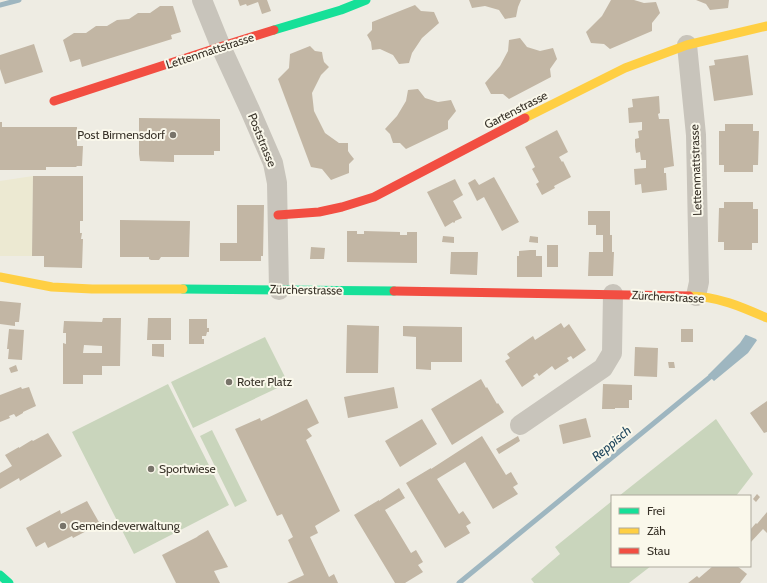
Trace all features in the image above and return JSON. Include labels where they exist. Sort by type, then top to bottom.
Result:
[{"type":"street","name":"Poststrasse","points":[[202,0],[221,47],[272,160],[277,183],[279,290]]},
{"type":"street","name":"Lettenmattstrasse","points":[[54,101],[341,10],[366,0]]},
{"type":"street","name":"Gartenstrasse","points":[[278,215],[320,212],[342,207],[374,196],[625,68],[687,45],[767,26]]},
{"type":"street","name":"Lettenmattstrasse","points":[[687,45],[696,135],[699,282],[696,296]]},
{"type":"street","name":"Zürcherstrasse","points":[[0,277],[52,287],[696,296],[718,300],[767,318]]},
{"type":"street","points":[[520,425],[603,368],[612,353],[613,294]]},
{"type":"street","points":[[0,575],[9,583]]},
{"type":"green space","name":"Roter Platz","points":[[265,337],[288,383],[193,428],[171,382]]},
{"type":"green space","name":"Sportwiese","points":[[168,384],[229,505],[134,554],[72,432]]},
{"type":"green space","points":[[716,419],[753,474],[737,495],[620,495]]},
{"type":"green space","points":[[212,430],[247,501],[235,507],[200,436]]},
{"type":"green space","points":[[611,502],[611,567],[650,567],[629,583],[534,583],[531,579],[560,554],[555,547]]},
{"type":"shaded area","points":[[33,176],[32,256],[0,256],[0,181]]},
{"type":"water","points":[[767,326],[748,353],[714,381],[708,375],[740,343],[748,331]]},
{"type":"pier","points":[[767,297],[767,329],[758,342],[756,339],[744,334]]},
{"type":"building","points":[[238,0],[267,0],[271,11],[262,14],[258,2],[247,6],[246,4],[240,6]]},
{"type":"building","points":[[469,0],[521,0],[516,17],[505,19],[499,10],[485,6],[472,8]]},
{"type":"building","points":[[611,0],[634,0],[644,3],[656,2],[660,13],[652,23],[652,31],[610,49],[604,44],[591,43],[586,32],[602,16]]},
{"type":"building","points":[[696,0],[729,0],[728,8],[710,10],[706,4]]},
{"type":"building","points":[[415,5],[421,11],[434,12],[439,23],[422,38],[412,53],[409,63],[399,64],[393,55],[380,49],[372,50],[371,42],[367,35],[372,30],[372,22]]},
{"type":"building","points":[[160,6],[173,6],[181,32],[171,35],[172,39],[82,67],[80,59],[70,62],[63,40],[74,33],[86,33],[96,26],[107,26],[117,20],[129,19],[138,13],[150,13]]},
{"type":"building","points":[[520,38],[527,47],[540,51],[553,48],[557,59],[550,69],[551,77],[509,99],[503,94],[491,94],[485,83],[500,66],[508,51],[509,40]]},
{"type":"building","points":[[34,44],[43,72],[5,84],[0,69],[0,55]]},
{"type":"building","points":[[310,46],[315,51],[322,52],[324,62],[329,67],[321,75],[312,93],[314,111],[325,133],[339,143],[348,143],[348,151],[354,159],[349,164],[349,173],[331,180],[322,169],[311,167],[278,79],[289,68],[290,54]]},
{"type":"building","points":[[748,55],[753,95],[714,101],[709,66],[715,65],[714,60]]},
{"type":"building","points":[[418,89],[425,98],[438,102],[451,100],[456,111],[448,121],[448,129],[406,149],[400,143],[393,143],[390,134],[385,129],[397,116],[406,101],[408,90]]},
{"type":"building","points":[[659,96],[659,119],[669,119],[674,166],[664,168],[664,173],[666,173],[667,190],[642,193],[641,184],[635,185],[634,169],[646,168],[646,160],[641,160],[640,152],[636,153],[635,146],[635,139],[639,138],[638,131],[642,130],[642,122],[629,123],[628,108],[633,107],[632,99]]},
{"type":"building","name":"Post Birmensdorf","points":[[139,118],[220,119],[220,151],[214,151],[214,155],[174,155],[174,162],[140,161]]},
{"type":"building","points":[[0,122],[2,122],[2,127],[77,127],[77,146],[83,146],[82,166],[46,167],[46,170],[0,170]]},
{"type":"building","points":[[725,124],[753,124],[753,131],[759,131],[758,165],[753,165],[753,172],[724,172],[724,165],[719,165],[719,131],[725,131]]},
{"type":"building","points":[[557,130],[568,152],[559,157],[562,162],[563,161],[571,177],[554,186],[555,188],[542,195],[536,184],[539,182],[532,169],[535,167],[525,147]]},
{"type":"building","points":[[33,176],[83,176],[83,221],[80,221],[80,233],[82,233],[81,239],[83,239],[82,268],[44,267],[44,256],[32,256]]},
{"type":"building","points":[[494,177],[519,222],[502,231],[484,197],[477,201],[468,183],[475,179],[479,185]]},
{"type":"building","points":[[455,179],[463,195],[453,201],[462,218],[445,227],[427,192]]},
{"type":"building","points":[[724,202],[753,202],[753,209],[758,209],[758,243],[752,243],[752,250],[724,250],[724,242],[718,242],[719,208],[724,208]]},
{"type":"building","points":[[237,205],[264,205],[263,256],[261,256],[261,261],[220,261],[220,243],[237,243]]},
{"type":"building","points":[[588,211],[610,211],[610,235],[612,235],[612,252],[614,252],[613,276],[588,276],[589,252],[603,252],[603,235],[596,235],[596,225],[588,225]]},
{"type":"building","points":[[120,220],[190,221],[189,257],[161,257],[159,260],[151,260],[149,257],[120,257]]},
{"type":"building","points":[[347,231],[357,231],[357,234],[364,234],[364,231],[400,232],[400,235],[407,235],[407,232],[417,232],[417,263],[347,262]]},
{"type":"building","points":[[443,236],[454,237],[454,243],[442,242]]},
{"type":"building","points":[[530,236],[538,237],[538,243],[529,242]]},
{"type":"building","points":[[547,245],[558,245],[558,267],[547,267]]},
{"type":"building","points":[[311,247],[325,248],[324,259],[310,259]]},
{"type":"building","points":[[536,250],[536,256],[542,256],[542,277],[517,277],[517,256],[519,256],[519,251]]},
{"type":"building","points":[[451,252],[478,252],[477,275],[450,274]]},
{"type":"building","points":[[0,301],[21,303],[19,322],[15,322],[15,326],[0,324]]},
{"type":"building","points":[[103,318],[121,318],[120,366],[102,366],[102,375],[83,375],[83,384],[63,384],[63,343],[66,344],[66,333],[63,333],[64,321],[102,322]],"holes":[[[84,345],[102,346],[102,353],[83,353]]]},
{"type":"building","points":[[148,318],[171,318],[171,340],[147,340]]},
{"type":"building","points":[[189,319],[207,319],[207,328],[209,328],[209,332],[207,332],[206,336],[202,336],[202,339],[204,339],[204,344],[189,344]]},
{"type":"building","points":[[561,323],[564,328],[569,324],[586,350],[573,359],[571,356],[567,358],[569,361],[555,370],[552,366],[539,376],[537,373],[533,376],[535,378],[522,387],[505,361],[510,358],[507,354],[533,336],[535,340]]},
{"type":"building","points":[[347,325],[379,326],[378,373],[346,373]]},
{"type":"building","points":[[403,326],[462,327],[462,362],[431,362],[431,370],[416,369],[416,337],[403,336]]},
{"type":"building","points":[[9,329],[24,330],[22,360],[8,359],[9,349],[7,349]]},
{"type":"building","points":[[681,329],[693,329],[693,342],[681,342]]},
{"type":"building","points":[[152,344],[164,344],[164,357],[152,356]]},
{"type":"building","points":[[635,347],[658,348],[657,377],[634,376]]},
{"type":"building","points":[[668,362],[674,362],[675,368],[669,368]]},
{"type":"building","points":[[16,365],[18,371],[11,373],[9,368]]},
{"type":"building","points":[[481,379],[504,412],[452,445],[431,409]]},
{"type":"building","points":[[603,384],[632,385],[632,400],[629,400],[629,408],[602,409]]},
{"type":"building","points":[[21,387],[22,389],[29,387],[36,406],[16,417],[14,414],[9,416],[10,418],[0,422],[0,395]]},
{"type":"building","points":[[394,387],[398,408],[348,418],[344,397]]},
{"type":"building","points":[[307,399],[319,423],[307,429],[312,436],[306,440],[340,511],[315,526],[318,533],[310,537],[329,577],[334,574],[338,583],[287,583],[304,575],[288,540],[293,537],[282,514],[277,516],[235,429],[260,418],[261,421]]},
{"type":"building","points":[[767,401],[767,432],[764,433],[750,413]]},
{"type":"building","points":[[586,418],[591,437],[563,444],[559,425]]},
{"type":"building","points":[[422,419],[437,444],[400,467],[385,441]]},
{"type":"building","points":[[48,433],[62,456],[20,481],[19,478],[0,489],[0,473],[12,466],[5,455]]},
{"type":"building","points":[[482,436],[506,475],[511,472],[518,484],[513,487],[518,494],[493,509],[465,462],[437,479],[459,514],[463,511],[471,523],[466,526],[470,533],[445,548],[406,483],[431,469]]},
{"type":"building","points":[[518,436],[520,441],[499,454],[496,449]]},
{"type":"building","points":[[399,488],[405,498],[385,510],[411,553],[416,550],[423,562],[418,565],[423,572],[405,583],[395,583],[354,515]]},
{"type":"building","points":[[757,494],[760,497],[756,502],[753,499]]},
{"type":"building","name":"Gemeindeverwaltung","points":[[87,501],[100,524],[73,538],[72,536],[48,548],[45,542],[36,547],[26,528],[60,510],[61,514]]},
{"type":"building","points":[[767,512],[767,533],[763,529],[751,542],[751,529],[756,523],[757,524]]},
{"type":"building","points":[[208,530],[228,567],[214,571],[220,583],[176,583],[162,555]]},
{"type":"building","points":[[712,567],[738,567],[747,574],[740,583],[688,583],[697,576],[699,578]]},
{"type":"waterway","points":[[0,5],[19,0]]},
{"type":"waterway","name":"Reppisch","points":[[459,583],[715,373]]},
{"type":"traffic: fast","points":[[274,30],[341,10],[366,0]]},
{"type":"traffic: fast","points":[[183,289],[394,291]]},
{"type":"traffic: fast","points":[[0,575],[9,583]]},
{"type":"traffic: slow","points":[[525,118],[625,68],[687,45],[767,26]]},
{"type":"traffic: slow","points":[[0,277],[52,287],[92,289],[183,289]]},
{"type":"traffic: slow","points":[[689,296],[699,296],[719,300],[739,306],[767,318]]},
{"type":"traffic: jam","points":[[54,101],[274,30]]},
{"type":"traffic: jam","points":[[278,215],[319,212],[342,207],[374,197],[525,118]]},
{"type":"traffic: jam","points":[[394,291],[689,296]]},
{"type":"place","name":"Post Birmensdorf","points":[[173,135]]},
{"type":"place","name":"Roter Platz","points":[[229,382]]},
{"type":"place","name":"Sportwiese","points":[[151,469]]},
{"type":"place","name":"Gemeindeverwaltung","points":[[63,526]]}]
